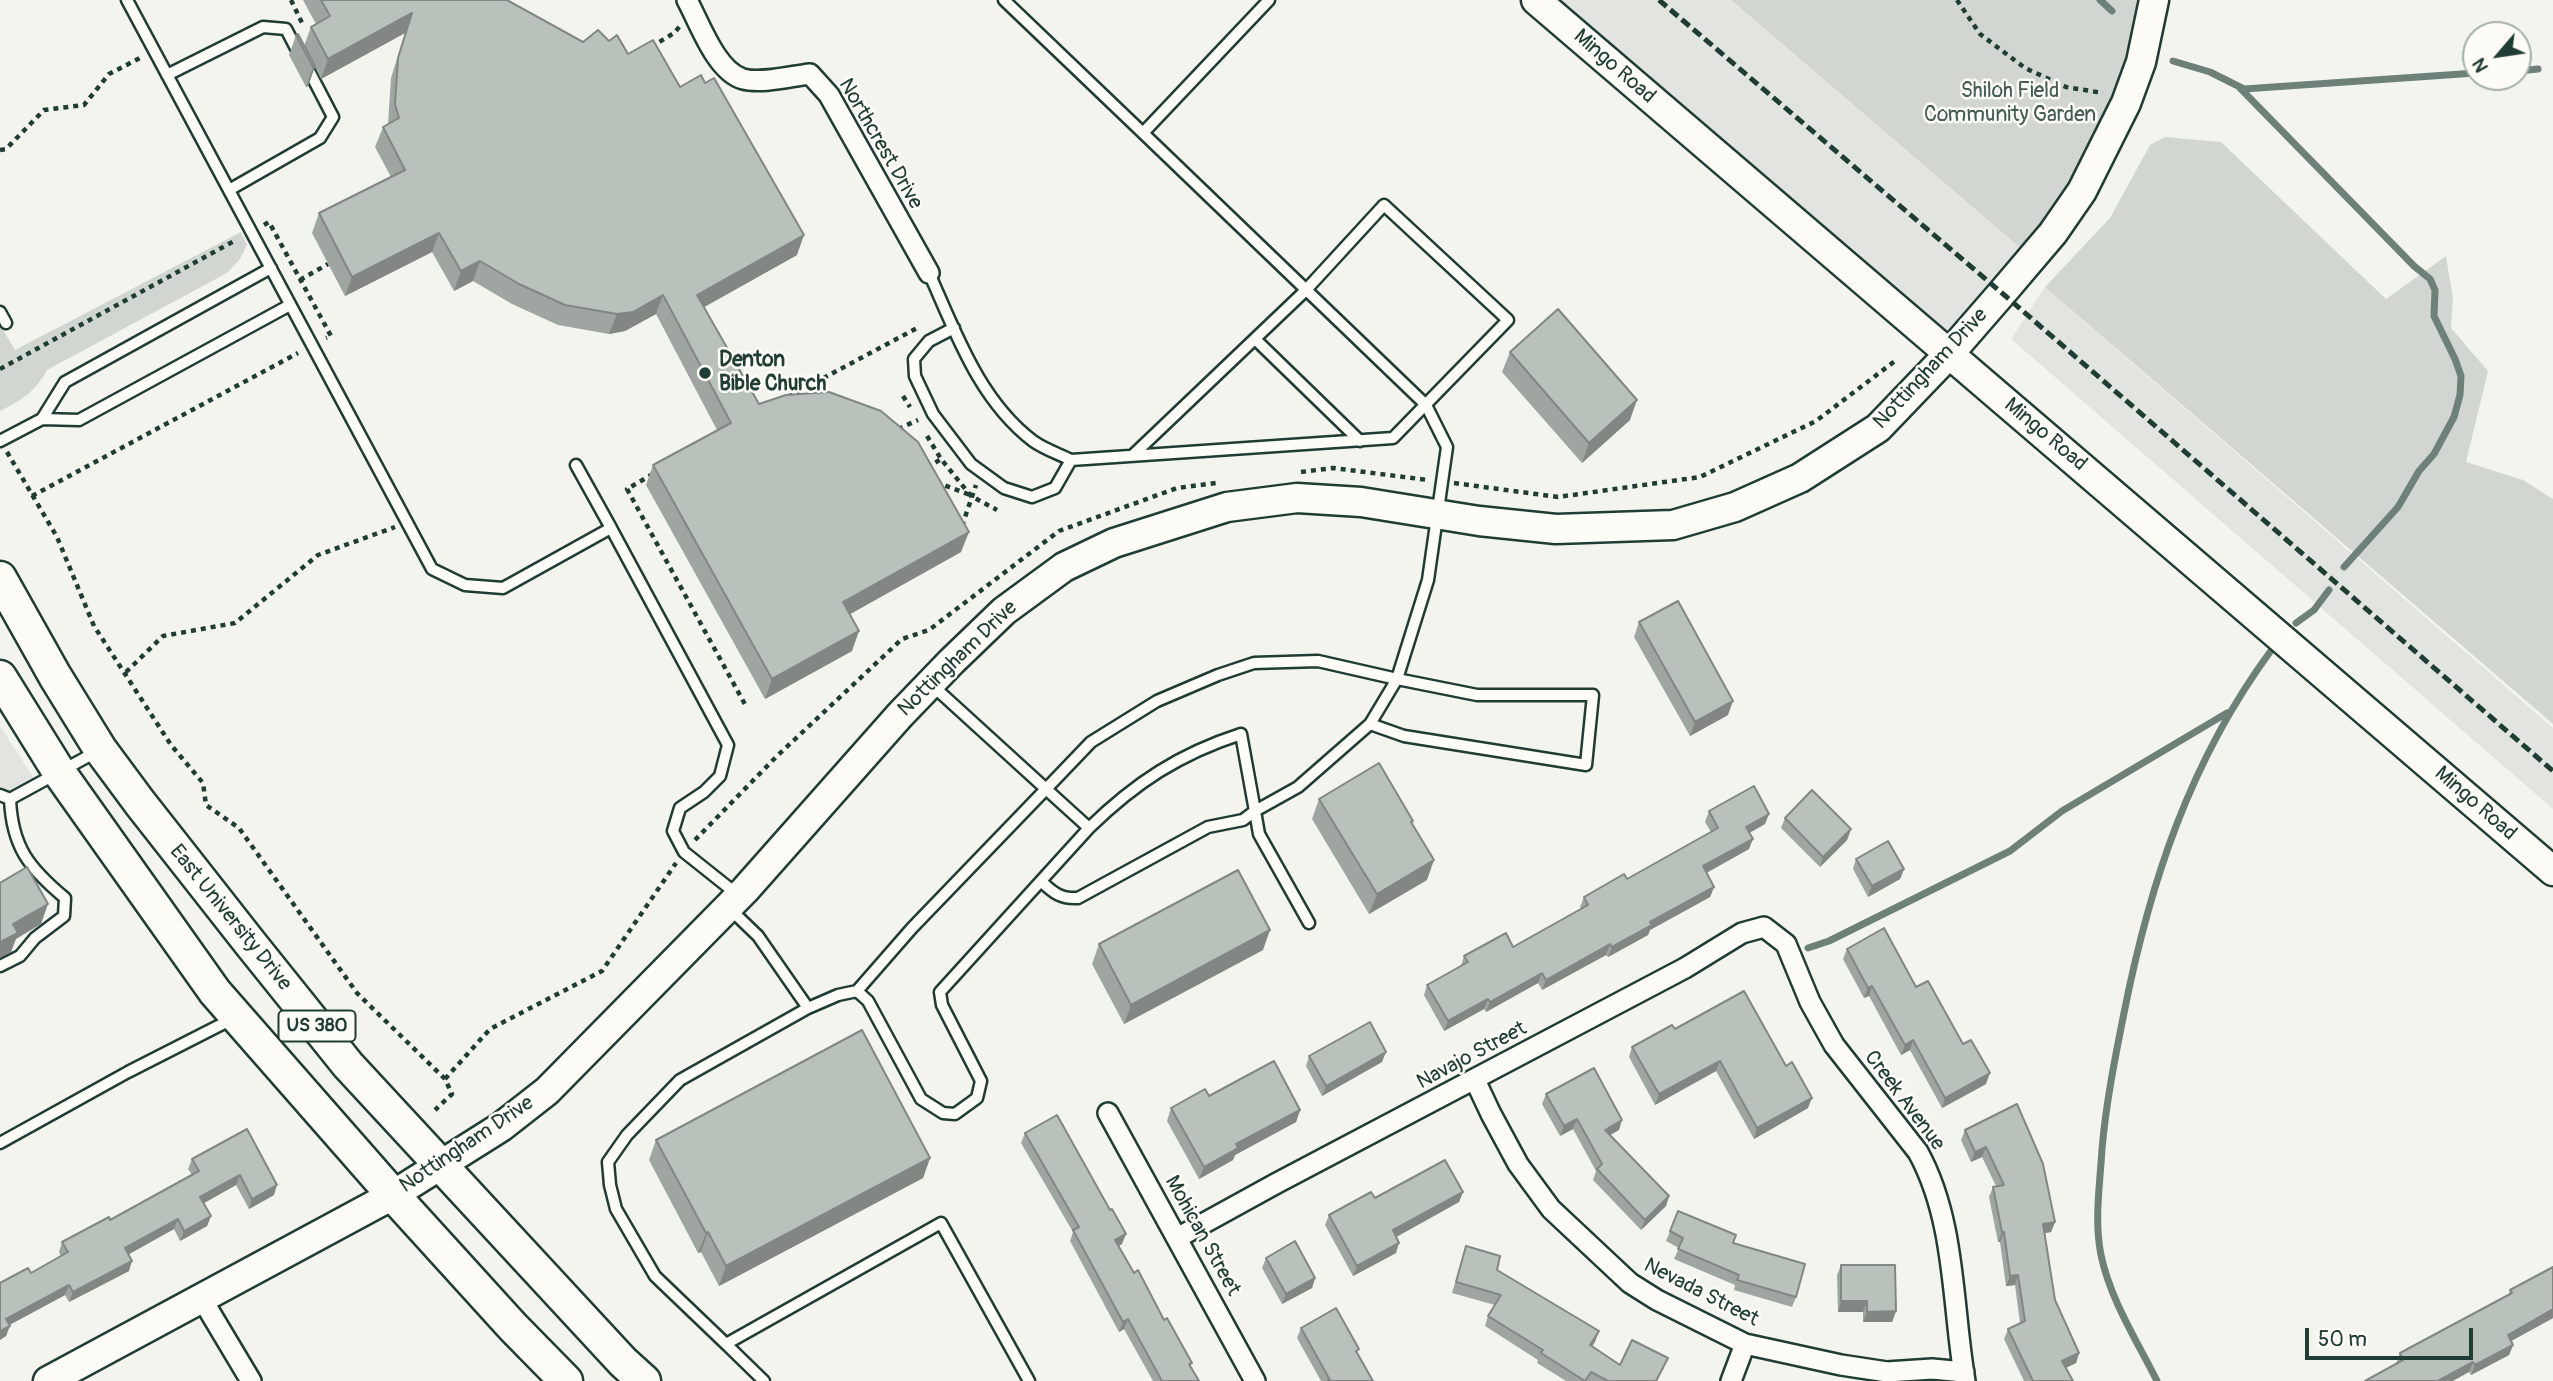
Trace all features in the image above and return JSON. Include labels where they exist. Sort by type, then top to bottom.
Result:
[{"type":"main road","name":"East University Drive","points":[[0,578],[55,677],[100,749],[139,803],[348,1065],[440,1167],[644,1381]]},
{"type":"main road","name":"US 380","points":[[0,677],[59,772],[215,992],[393,1195],[566,1381]]},
{"type":"street","name":"Mingo Road","points":[[1536,0],[2553,871]]},
{"type":"street","name":"Nottingham Drive","points":[[48,1381],[393,1195],[500,1127],[547,1091],[734,902],[930,684],[1004,611],[1064,567],[1114,543],[1227,507],[1297,498],[1361,502],[1556,529],[1673,525],[1735,507],[1800,478],[1878,428],[1949,354],[2068,213],[2093,173],[2128,97],[2141,61],[2154,0]]},
{"type":"street","name":"Northcrest Drive","points":[[689,5],[720,63],[743,79],[767,80],[810,74],[829,94],[929,274]]},
{"type":"street","name":"Navajo Street","points":[[1177,1238],[1685,968],[1742,933],[1764,927],[1786,944]]},
{"type":"street","name":"Creek Avenue","points":[[1786,944],[1810,1002],[1834,1045],[1918,1152],[1927,1168],[1944,1223],[1965,1377]]},
{"type":"street","name":"Nevada Street","points":[[1475,1080],[1518,1164],[1560,1218],[1630,1283],[1657,1300],[1745,1344],[1887,1372],[1932,1368],[1965,1377]]},
{"type":"street","name":"Mohican Street","points":[[1108,1113],[1255,1381]]},
{"type":"street","points":[[202,1299],[251,1381]]},
{"type":"street","points":[[1731,1381],[1745,1344]]},
{"type":"lane","points":[[127,0],[432,569],[465,585],[503,588],[611,528]]},
{"type":"lane","points":[[1004,0],[1426,405],[1447,447],[1428,580],[1397,679],[1370,724],[1298,787],[1243,820],[1208,827],[1078,898],[1055,894],[1041,881]]},
{"type":"lane","points":[[1143,133],[1269,0]]},
{"type":"lane","points":[[167,75],[263,27],[286,29],[333,117],[320,138],[229,190]]},
{"type":"lane","points":[[929,274],[974,370],[1000,410],[1034,442],[1071,460],[1133,456],[1360,440],[1394,438],[1508,320],[1384,205],[1305,290],[1133,456]]},
{"type":"lane","points":[[42,419],[65,382],[271,268]]},
{"type":"lane","points":[[0,441],[42,419],[79,419],[290,305]]},
{"type":"lane","points":[[0,312],[6,323]]},
{"type":"lane","points":[[954,328],[929,341],[914,359],[915,376],[933,414],[971,464],[1004,488],[1032,497],[1055,488],[1071,460]]},
{"type":"lane","points":[[1255,339],[1360,440]]},
{"type":"lane","points":[[576,465],[728,745],[720,776],[704,792],[680,808],[673,831],[684,852],[734,902],[808,1007]]},
{"type":"lane","points":[[764,1381],[655,1276],[616,1209],[608,1162],[627,1135],[680,1080],[808,1007],[857,991],[912,928],[1091,741],[1157,701],[1254,663],[1318,661],[1477,695],[1593,695],[1586,765],[1404,736],[1370,724]]},
{"type":"lane","points":[[930,684],[1089,828]]},
{"type":"lane","points":[[857,991],[868,1001],[920,1100],[943,1113],[956,1114],[977,1098],[981,1081],[942,1005],[940,992],[1089,828],[1136,785],[1204,746],[1241,734],[1259,834],[1309,923]]},
{"type":"lane","points":[[0,966],[20,956],[35,938],[64,916],[65,898],[23,855],[5,797],[100,749]]},
{"type":"lane","points":[[0,1143],[128,1072],[236,1017]]},
{"type":"lane","points":[[726,1344],[941,1223],[1029,1381]]},
{"type":"path","points":[[1957,0],[1980,34],[2025,68],[2066,87],[2128,97]]},
{"type":"path","points":[[640,53],[674,33],[689,5]]},
{"type":"path","points":[[0,150],[6,149],[44,110],[84,105],[109,74],[154,51]]},
{"type":"path","points":[[263,226],[269,222],[331,336],[324,339]]},
{"type":"path","points":[[0,369],[236,240]]},
{"type":"path","points":[[300,280],[328,264]]},
{"type":"path","points":[[783,399],[947,312]]},
{"type":"path","points":[[32,496],[298,353]]},
{"type":"path","points":[[1294,473],[1333,468],[1558,497],[1700,477],[1816,421],[1895,361]]},
{"type":"path","points":[[805,400],[806,387]]},
{"type":"path","points":[[901,441],[895,430],[918,420]]},
{"type":"path","points":[[0,441],[57,537],[94,626],[171,745],[203,783],[206,805],[239,828],[357,993],[445,1079],[452,1094],[435,1110]]},
{"type":"path","points":[[918,474],[941,459]]},
{"type":"path","points":[[660,470],[627,489],[747,708]]},
{"type":"path","points":[[960,532],[981,472]]},
{"type":"path","points":[[928,478],[971,496]]},
{"type":"path","points":[[445,1079],[490,1029],[602,971],[684,852],[776,756],[902,639],[929,629],[1059,531],[1177,488],[1229,481]]},
{"type":"path","points":[[125,672],[163,636],[235,623],[318,555],[407,523]]},
{"type":"shaded area","points":[[1536,0],[1731,0],[2032,258],[1949,354]]},
{"type":"shaded area","points":[[2045,287],[2553,728],[2553,809],[2011,339]]},
{"type":"shaded area","points":[[0,726],[37,783],[0,803]]},
{"type":"green space","name":"Shiloh Field Community Garden","points":[[1731,0],[2154,0],[2141,61],[2032,258]]},
{"type":"green space","points":[[2165,137],[2221,142],[2386,299],[2446,256],[2453,299],[2451,328],[2488,371],[2466,462],[2523,480],[2553,499],[2553,724],[2045,287],[2110,218],[2150,145]]},
{"type":"green space","points":[[241,232],[247,245],[240,259],[227,273],[47,370],[27,395],[0,411],[0,325],[15,350]]},
{"type":"building","name":"Denton Bible Church","points":[[321,0],[507,0],[583,42],[598,30],[609,41],[617,35],[628,54],[653,40],[680,87],[701,75],[705,83],[714,78],[804,235],[697,295],[759,404],[786,395],[829,392],[881,411],[918,442],[969,532],[843,602],[859,631],[772,679],[653,465],[731,423],[663,295],[633,312],[617,314],[565,305],[519,284],[480,261],[461,271],[439,233],[352,277],[319,213],[405,170],[383,127],[399,118],[395,104],[398,58],[412,13],[328,59],[311,27],[330,16]]},
{"type":"building","points":[[298,34],[315,66],[313,67],[296,35]]},
{"type":"building","points":[[1558,309],[1637,400],[1589,443],[1510,352]]},
{"type":"building","points":[[1678,601],[1733,701],[1695,722],[1639,622]]},
{"type":"building","points":[[1379,763],[1434,860],[1377,894],[1319,799]]},
{"type":"building","points":[[1754,786],[1769,814],[1746,827],[1753,839],[1703,866],[1714,887],[1650,922],[1652,925],[1612,947],[1610,944],[1546,980],[1542,973],[1490,1002],[1488,999],[1448,1021],[1427,985],[1468,962],[1464,956],[1506,933],[1513,947],[1588,905],[1584,897],[1624,874],[1627,879],[1718,828],[1709,811]]},
{"type":"building","points":[[1812,790],[1851,829],[1823,857],[1785,818]]},
{"type":"building","points":[[1888,841],[1904,869],[1872,886],[1856,859]]},
{"type":"building","points":[[27,867],[48,904],[13,924],[18,933],[0,942],[0,883]]},
{"type":"building","points":[[1238,870],[1270,930],[1131,1005],[1099,944]]},
{"type":"building","points":[[1884,928],[1916,987],[1928,981],[1963,1044],[1971,1040],[1990,1073],[1945,1098],[1913,1040],[1905,1045],[1872,986],[1868,988],[1847,949]]},
{"type":"building","points":[[1744,991],[1786,1066],[1792,1062],[1812,1098],[1757,1128],[1720,1061],[1659,1094],[1632,1047],[1672,1025],[1675,1029]]},
{"type":"building","points":[[1370,1022],[1386,1052],[1326,1086],[1309,1056]]},
{"type":"building","points":[[862,1030],[930,1158],[726,1266],[656,1140]]},
{"type":"building","points":[[1274,1061],[1300,1110],[1236,1144],[1238,1148],[1204,1167],[1171,1108],[1205,1089],[1209,1096]]},
{"type":"building","points":[[1594,1068],[1622,1120],[1605,1130],[1669,1196],[1645,1220],[1597,1169],[1602,1164],[1577,1119],[1564,1126],[1546,1094]]},
{"type":"building","points":[[2017,1104],[2043,1164],[2055,1222],[2043,1224],[2055,1300],[2079,1353],[2062,1361],[2073,1381],[2033,1381],[2008,1329],[2025,1321],[2018,1275],[2010,1276],[2004,1232],[1993,1187],[2004,1185],[1986,1147],[1975,1152],[1965,1130]]},
{"type":"building","points":[[1057,1115],[1126,1234],[1115,1240],[1134,1273],[1138,1270],[1164,1320],[1167,1318],[1199,1381],[1162,1381],[1128,1319],[1123,1322],[1073,1230],[1079,1227],[1025,1133]]},
{"type":"building","points":[[247,1129],[277,1185],[252,1199],[240,1175],[200,1197],[211,1216],[184,1231],[178,1219],[125,1248],[132,1261],[73,1292],[69,1285],[6,1319],[10,1326],[0,1331],[0,1283],[28,1268],[31,1273],[68,1252],[62,1242],[109,1217],[110,1220],[199,1171],[192,1159]]},
{"type":"building","points":[[1445,1160],[1463,1192],[1393,1230],[1399,1243],[1357,1266],[1329,1215],[1371,1192],[1375,1198]]},
{"type":"building","points":[[1678,1211],[1736,1235],[1733,1243],[1805,1264],[1796,1297],[1737,1280],[1739,1275],[1678,1249],[1683,1238],[1670,1231]]},
{"type":"building","points":[[1295,1241],[1315,1278],[1286,1294],[1266,1258]]},
{"type":"building","points":[[1466,1246],[1500,1256],[1497,1270],[1599,1331],[1590,1345],[1620,1365],[1632,1340],[1668,1358],[1656,1381],[1608,1381],[1591,1372],[1585,1381],[1541,1353],[1543,1350],[1488,1316],[1501,1295],[1456,1282]]},
{"type":"building","points":[[1841,1265],[1895,1265],[1896,1311],[1867,1312],[1867,1301],[1841,1301]]},
{"type":"building","points":[[2553,1267],[2553,1309],[2508,1335],[2513,1345],[2438,1381],[2365,1381],[2403,1360],[2400,1353],[2512,1293],[2510,1290]]},
{"type":"building","points":[[1336,1308],[1373,1381],[1327,1381],[1330,1380],[1301,1328]]},
{"type":"waterway","points":[[2100,0],[2112,11]]},
{"type":"waterway","points":[[2173,61],[2210,72],[2244,89],[2462,74]]},
{"type":"waterway","points":[[2532,70],[2538,69]]},
{"type":"waterway","points":[[2240,88],[2414,266],[2430,279],[2435,290],[2434,316],[2461,376],[2460,395],[2454,417],[2434,454],[2419,471],[2398,507],[2344,567]]},
{"type":"waterway","points":[[2296,623],[2314,610],[2329,590]]},
{"type":"waterway","points":[[2157,1381],[2117,1304],[2101,1255],[2098,1202],[2108,1098],[2134,964],[2177,824],[2217,736],[2270,652]]},
{"type":"waterway","points":[[1808,948],[1829,941],[2010,851],[2062,811],[2227,713]]},
{"type":"railway","points":[[1659,0],[2002,293],[2553,771]]},
{"type":"place","name":"Denton Bible Church","points":[[705,373]]}]
